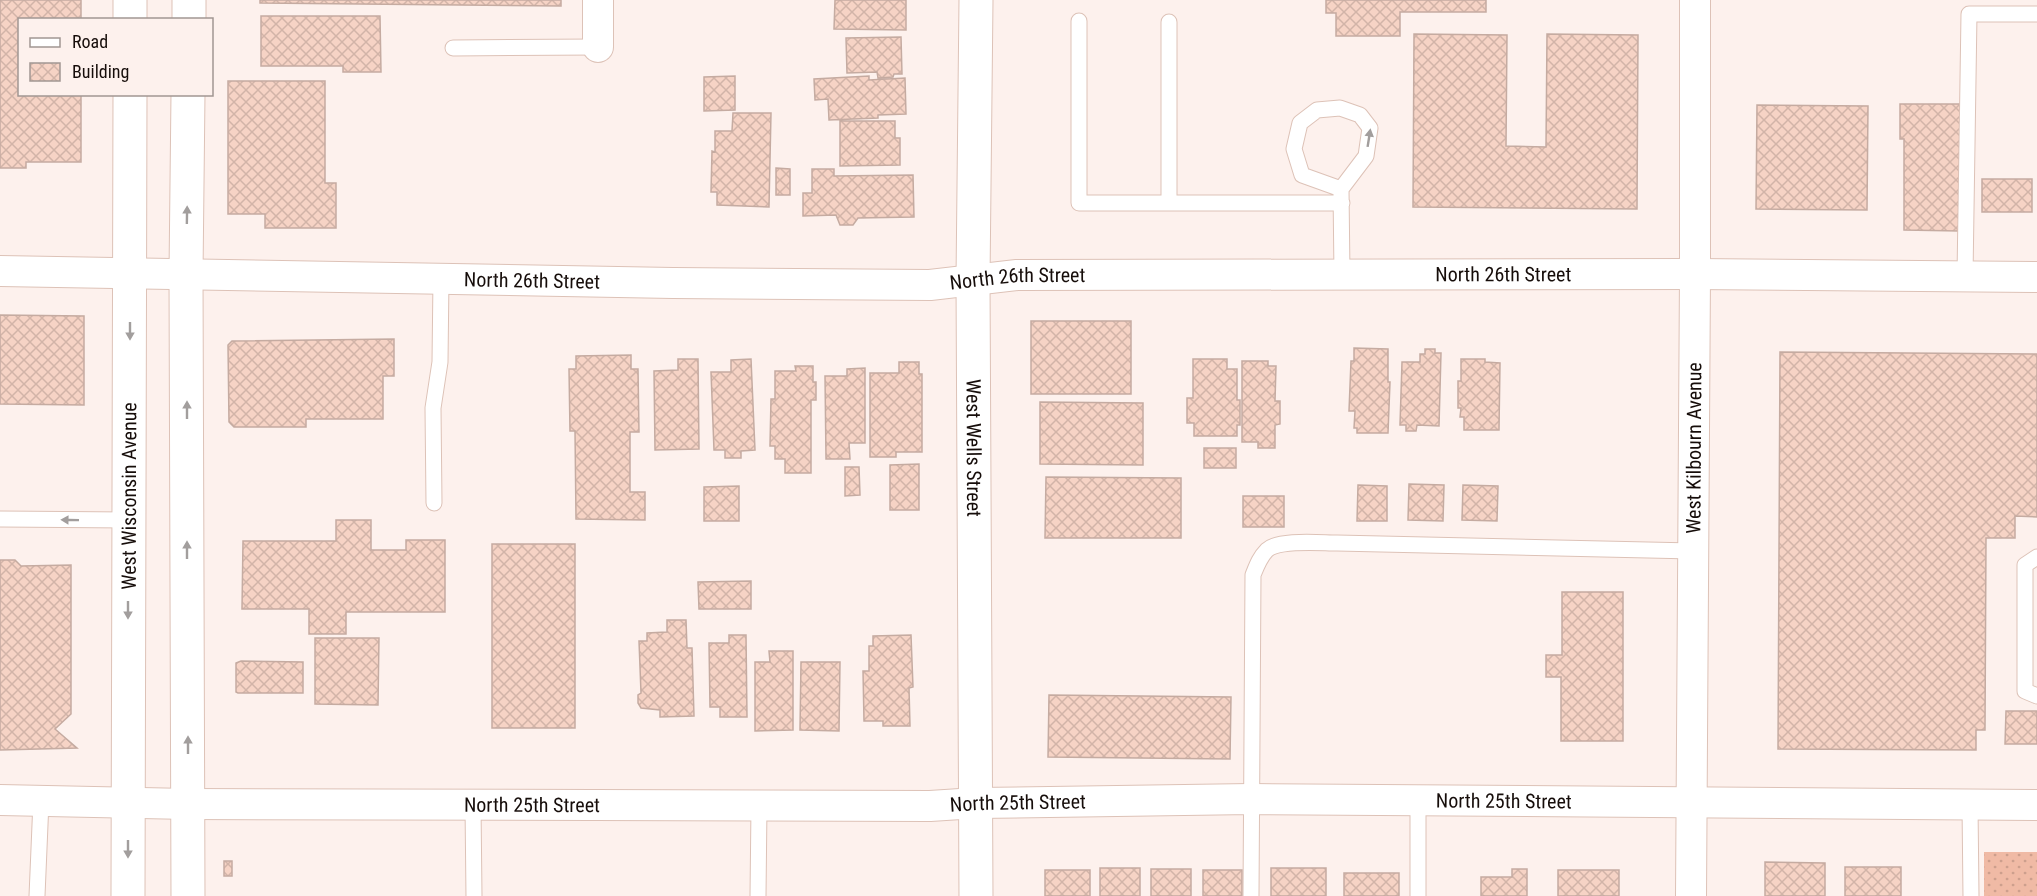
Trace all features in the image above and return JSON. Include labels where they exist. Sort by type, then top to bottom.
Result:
[{"type":"main road","points":[[130,0],[130,18]]},
{"type":"main road","points":[[189,0],[189,18]]},
{"type":"main road","name":"West Wells Street","points":[[976,0],[973,280],[976,896]]},
{"type":"main road","name":"West Wisconsin Avenue","points":[[128,896],[130,96]]},
{"type":"main road","points":[[188,96],[186,274],[188,896]]},
{"type":"street","points":[[598,0],[598,47]]},
{"type":"street","name":"West Kilbourn Avenue","points":[[1691,896],[1695,0]]},
{"type":"street","name":"North 26th Street","points":[[0,271],[919,285],[1017,275],[1695,274],[2037,277]]},
{"type":"street","name":"North 25th Street","points":[[0,800],[188,804],[759,806],[930,806],[976,803],[1251,799],[2037,805]]},
{"type":"lane","points":[[1965,276],[1969,14],[2037,15]]},
{"type":"lane","points":[[1079,21],[1079,203],[1169,203],[1342,196]]},
{"type":"lane","points":[[1169,22],[1169,203]]},
{"type":"lane","points":[[453,48],[598,47]]},
{"type":"lane","points":[[1342,196],[1302,175],[1294,149],[1300,123],[1317,110],[1340,108],[1360,115],[1370,128],[1366,156],[1342,196],[1342,274]]},
{"type":"lane","points":[[434,503],[433,408],[440,362],[441,278]]},
{"type":"lane","points":[[0,519],[129,520]]},
{"type":"lane","points":[[1251,896],[1253,575],[1259,559],[1269,548],[1283,544],[1337,543],[1693,551]]},
{"type":"lane","points":[[2037,557],[2025,565],[2025,692],[2037,696]]},
{"type":"lane","points":[[37,896],[41,801]]},
{"type":"lane","points":[[1418,801],[1418,896]]},
{"type":"lane","points":[[472,805],[474,896]]},
{"type":"lane","points":[[1970,805],[1971,896]]},
{"type":"lane","points":[[758,896],[759,806]]},
{"type":"shaded area","points":[[1984,852],[2037,852],[2037,896],[1984,896]]},
{"type":"building","points":[[0,0],[81,0],[81,18],[18,18],[18,96],[81,96],[81,162],[26,162],[26,168],[0,168]]},
{"type":"building","points":[[260,0],[561,0],[561,6],[260,3]]},
{"type":"building","points":[[835,0],[906,0],[906,30],[834,29]]},
{"type":"building","points":[[1326,0],[1486,0],[1486,12],[1400,12],[1400,36],[1336,36],[1336,13],[1326,13]]},
{"type":"building","points":[[261,16],[380,16],[381,72],[343,72],[343,66],[261,66]]},
{"type":"building","points":[[1414,34],[1507,35],[1506,146],[1546,147],[1547,34],[1638,35],[1637,209],[1413,207]]},
{"type":"building","points":[[901,37],[902,74],[878,78],[877,72],[847,73],[846,38]]},
{"type":"building","points":[[735,76],[735,110],[704,111],[704,77]]},
{"type":"building","points":[[869,76],[869,80],[905,78],[906,114],[878,115],[878,118],[829,120],[828,99],[815,100],[814,79]]},
{"type":"building","points":[[228,81],[325,81],[325,183],[336,183],[336,228],[265,228],[265,214],[228,214]]},
{"type":"building","points":[[1900,104],[1960,104],[1959,231],[1904,230],[1904,139],[1900,139]]},
{"type":"building","points":[[1757,105],[1868,106],[1867,210],[1756,209]]},
{"type":"building","points":[[733,113],[771,113],[769,207],[717,205],[717,192],[711,192],[715,131],[732,131]]},
{"type":"building","points":[[840,121],[895,121],[895,138],[900,138],[900,165],[840,166]]},
{"type":"building","points":[[776,168],[790,169],[790,195],[776,195]]},
{"type":"building","points":[[812,169],[834,169],[834,176],[913,175],[914,217],[858,218],[853,225],[840,225],[836,215],[803,216],[803,193],[812,193]]},
{"type":"building","points":[[1982,179],[2032,179],[2032,212],[1982,212]]},
{"type":"building","points":[[0,315],[84,316],[84,405],[0,404]]},
{"type":"building","points":[[1031,321],[1131,321],[1131,394],[1031,394]]},
{"type":"building","points":[[394,339],[394,376],[383,376],[383,419],[306,419],[306,427],[234,427],[229,422],[228,345],[232,341]]},
{"type":"building","points":[[1354,348],[1388,349],[1388,382],[1390,382],[1388,433],[1357,433],[1357,428],[1354,428],[1355,411],[1349,411],[1351,361],[1354,361]]},
{"type":"building","points":[[1425,349],[1435,349],[1435,353],[1441,353],[1439,426],[1417,425],[1416,431],[1406,431],[1406,425],[1400,425],[1402,362],[1420,362],[1420,354],[1425,354]]},
{"type":"building","points":[[1780,352],[2037,354],[2037,517],[2015,516],[2015,538],[1986,538],[1985,730],[1976,730],[1976,750],[1778,749]]},
{"type":"building","points":[[631,355],[631,369],[638,369],[639,432],[630,432],[630,492],[645,492],[645,520],[576,519],[575,431],[570,431],[569,369],[576,369],[576,356]]},
{"type":"building","points":[[678,359],[698,359],[699,449],[655,450],[654,371],[678,370]]},
{"type":"building","points":[[751,359],[755,450],[741,451],[741,458],[725,458],[725,450],[714,450],[711,372],[731,372],[731,360]]},
{"type":"building","points":[[1193,359],[1227,359],[1227,369],[1237,369],[1240,425],[1237,425],[1237,436],[1194,436],[1194,423],[1187,423],[1187,398],[1193,398]]},
{"type":"building","points":[[1461,359],[1485,359],[1485,362],[1500,363],[1499,430],[1464,430],[1464,417],[1460,417],[1461,408],[1458,408]]},
{"type":"building","points":[[1242,361],[1268,361],[1268,366],[1276,366],[1275,401],[1280,401],[1280,424],[1275,425],[1275,448],[1258,448],[1258,442],[1242,442]]},
{"type":"building","points":[[899,362],[919,362],[919,374],[922,374],[922,452],[896,452],[896,457],[870,457],[870,373],[899,373]]},
{"type":"building","points":[[795,366],[813,366],[813,382],[816,382],[816,400],[811,400],[811,473],[785,473],[785,459],[775,459],[775,446],[770,446],[771,399],[775,399],[775,371],[796,371]]},
{"type":"building","points":[[865,368],[865,443],[849,443],[850,459],[826,459],[825,376],[847,376],[847,369]]},
{"type":"building","points":[[1040,402],[1143,403],[1143,465],[1040,464]]},
{"type":"building","points":[[1204,448],[1236,448],[1236,468],[1204,468]]},
{"type":"building","points":[[919,464],[919,510],[890,510],[890,465]]},
{"type":"building","points":[[845,467],[859,467],[860,495],[845,496]]},
{"type":"building","points":[[1046,477],[1181,478],[1181,538],[1045,538]]},
{"type":"building","points":[[1409,484],[1444,485],[1443,521],[1408,520]]},
{"type":"building","points":[[1358,485],[1387,486],[1387,521],[1357,521]]},
{"type":"building","points":[[1463,485],[1498,486],[1497,521],[1462,520]]},
{"type":"building","points":[[739,486],[739,521],[704,521],[704,487]]},
{"type":"building","points":[[1243,496],[1284,496],[1284,527],[1243,527]]},
{"type":"building","points":[[336,520],[371,520],[371,550],[406,550],[406,540],[445,540],[445,612],[346,612],[346,634],[309,634],[309,609],[242,609],[243,541],[336,541]]},
{"type":"building","points":[[492,544],[575,544],[575,728],[492,728]]},
{"type":"building","points":[[0,560],[15,560],[21,566],[71,565],[71,714],[55,729],[77,748],[0,750]]},
{"type":"building","points":[[751,581],[751,609],[699,609],[698,582]]},
{"type":"building","points":[[1562,592],[1623,592],[1623,741],[1561,741],[1561,677],[1546,677],[1546,655],[1562,655]]},
{"type":"building","points":[[667,620],[686,620],[687,648],[692,648],[694,716],[660,717],[660,710],[641,708],[638,703],[638,695],[641,693],[639,641],[647,641],[647,633],[667,632]]},
{"type":"building","points":[[729,635],[746,635],[747,717],[720,717],[720,707],[710,707],[709,643],[729,643]]},
{"type":"building","points":[[911,635],[913,687],[909,688],[910,726],[883,726],[883,721],[864,721],[863,671],[869,671],[869,646],[873,646],[873,636]]},
{"type":"building","points":[[315,638],[379,638],[378,705],[315,704]]},
{"type":"building","points":[[769,651],[793,651],[793,730],[755,731],[755,662],[770,662]]},
{"type":"building","points":[[241,661],[303,662],[303,693],[236,692],[236,663]]},
{"type":"building","points":[[801,662],[840,662],[839,731],[800,730]]},
{"type":"building","points":[[1049,695],[1231,697],[1230,759],[1048,757]]},
{"type":"building","points":[[2006,711],[2037,711],[2037,744],[2005,744]]},
{"type":"building","points":[[224,861],[232,861],[232,876],[224,876]]},
{"type":"building","points":[[1765,862],[1825,863],[1825,896],[1765,896]]},
{"type":"building","points":[[1845,867],[1901,867],[1901,896],[1845,896]]},
{"type":"building","points":[[1100,868],[1140,868],[1140,896],[1100,896]]},
{"type":"building","points":[[1271,868],[1326,868],[1326,896],[1271,896]]},
{"type":"building","points":[[1151,869],[1191,869],[1191,896],[1151,896]]},
{"type":"building","points":[[1512,869],[1527,869],[1527,896],[1481,896],[1481,877],[1512,877]]},
{"type":"building","points":[[1045,870],[1090,870],[1090,896],[1045,896]]},
{"type":"building","points":[[1203,870],[1242,870],[1242,896],[1203,896]]},
{"type":"building","points":[[1558,870],[1619,870],[1619,896],[1558,896]]},
{"type":"building","points":[[1344,873],[1399,873],[1399,896],[1344,896]]}]
